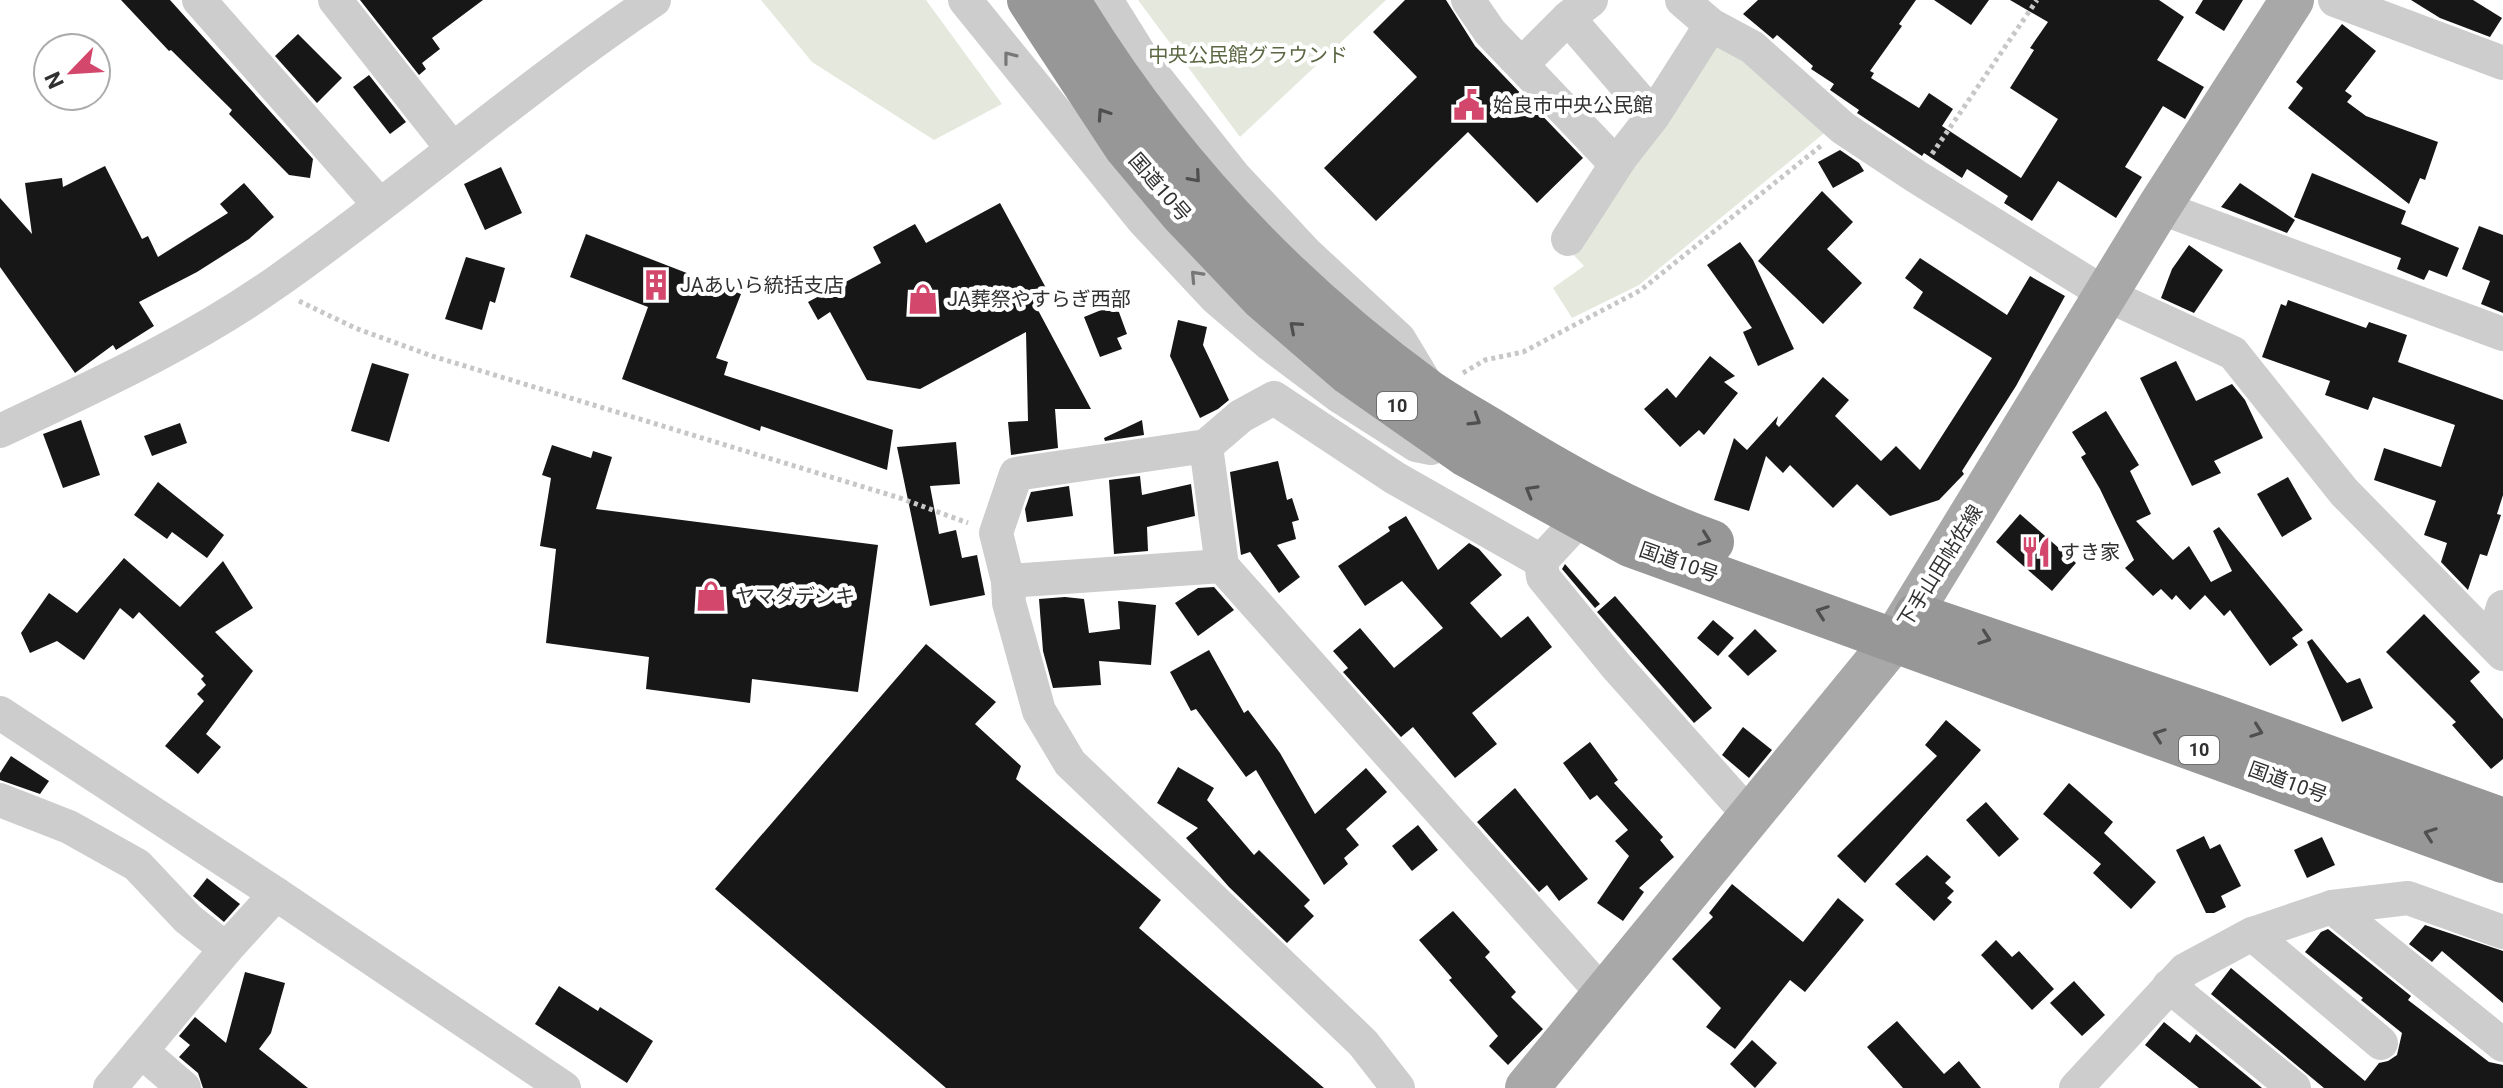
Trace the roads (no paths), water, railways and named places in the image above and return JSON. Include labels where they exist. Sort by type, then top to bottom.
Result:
[{"type":"highway","name":"国道10号","points":[[1029,0],[1125,146],[1182,214],[1262,298],[1349,373],[1466,455],[1580,519],[1630,545],[2214,716],[2503,820]]},
{"type":"highway","name":"国道10号","points":[[1068,0],[1139,107],[1260,250],[1361,339],[1431,392],[1574,481],[1657,522],[1903,626],[2503,861]]},
{"type":"main road","name":"下手山田帖佐線","points":[[1527,1088],[1605,996],[1903,626],[2159,207],[2292,0]]},
{"type":"street","points":[[199,0],[379,204]]},
{"type":"street","points":[[335,0],[451,147]]},
{"type":"street","points":[[965,0],[1144,221],[1215,297],[1271,345],[1339,396],[1390,429],[1416,445],[1466,455]]},
{"type":"street","points":[[1106,0],[1149,69],[1234,176],[1307,254],[1399,339],[1431,392]]},
{"type":"street","points":[[1468,0],[1490,32],[1616,164]]},
{"type":"street","points":[[1682,0],[1711,25],[1752,47],[1843,128],[1917,177],[2107,295],[2233,353],[2344,492],[2497,648]]},
{"type":"street","points":[[2335,0],[2503,63]]},
{"type":"street","points":[[0,431],[140,363],[277,282],[553,70],[650,1]]},
{"type":"street","points":[[1522,64],[1579,9],[1653,116]]},
{"type":"street","points":[[1568,239],[1711,25]]},
{"type":"street","points":[[2159,207],[2503,334]]},
{"type":"street","points":[[1398,1088],[1363,1043],[1070,763],[1039,711],[1009,603],[1008,581],[996,533],[1016,474],[1206,446],[1241,416],[1274,398],[1395,478],[1541,561]]},
{"type":"street","points":[[1206,446],[1222,566],[1605,996]]},
{"type":"street","points":[[1541,561],[1580,519]]},
{"type":"street","points":[[1541,561],[1543,577],[1608,656],[1750,816]]},
{"type":"street","points":[[1008,581],[1222,566]]},
{"type":"street","points":[[2497,648],[2503,607]]},
{"type":"street","points":[[0,713],[564,1088]]},
{"type":"street","points":[[0,800],[69,827],[137,865],[188,919],[226,949]]},
{"type":"street","points":[[110,1088],[276,894]]},
{"type":"street","points":[[2076,1088],[2185,970],[2252,934],[2332,907],[2408,898],[2503,932]]},
{"type":"street","points":[[2332,907],[2503,1045]]},
{"type":"street","points":[[2252,934],[2381,1043]]},
{"type":"street","points":[[2169,986],[2294,1088]]},
{"type":"street","points":[[141,1051],[184,1088]]},
{"type":"place","name":"姶良市中央公民館","points":[[1469,105]]},
{"type":"place","name":"JAあいら統括支店","points":[[656,285]]},
{"type":"place","name":"JA葬祭やすらぎ西部","points":[[923,299]]},
{"type":"place","name":"すき家","points":[[2036,552]]},
{"type":"place","name":"ヤマダデンキ","points":[[711,596]]},
{"type":"park label","name":"中央公民館グラウンド","points":[[1248,55]]}]
